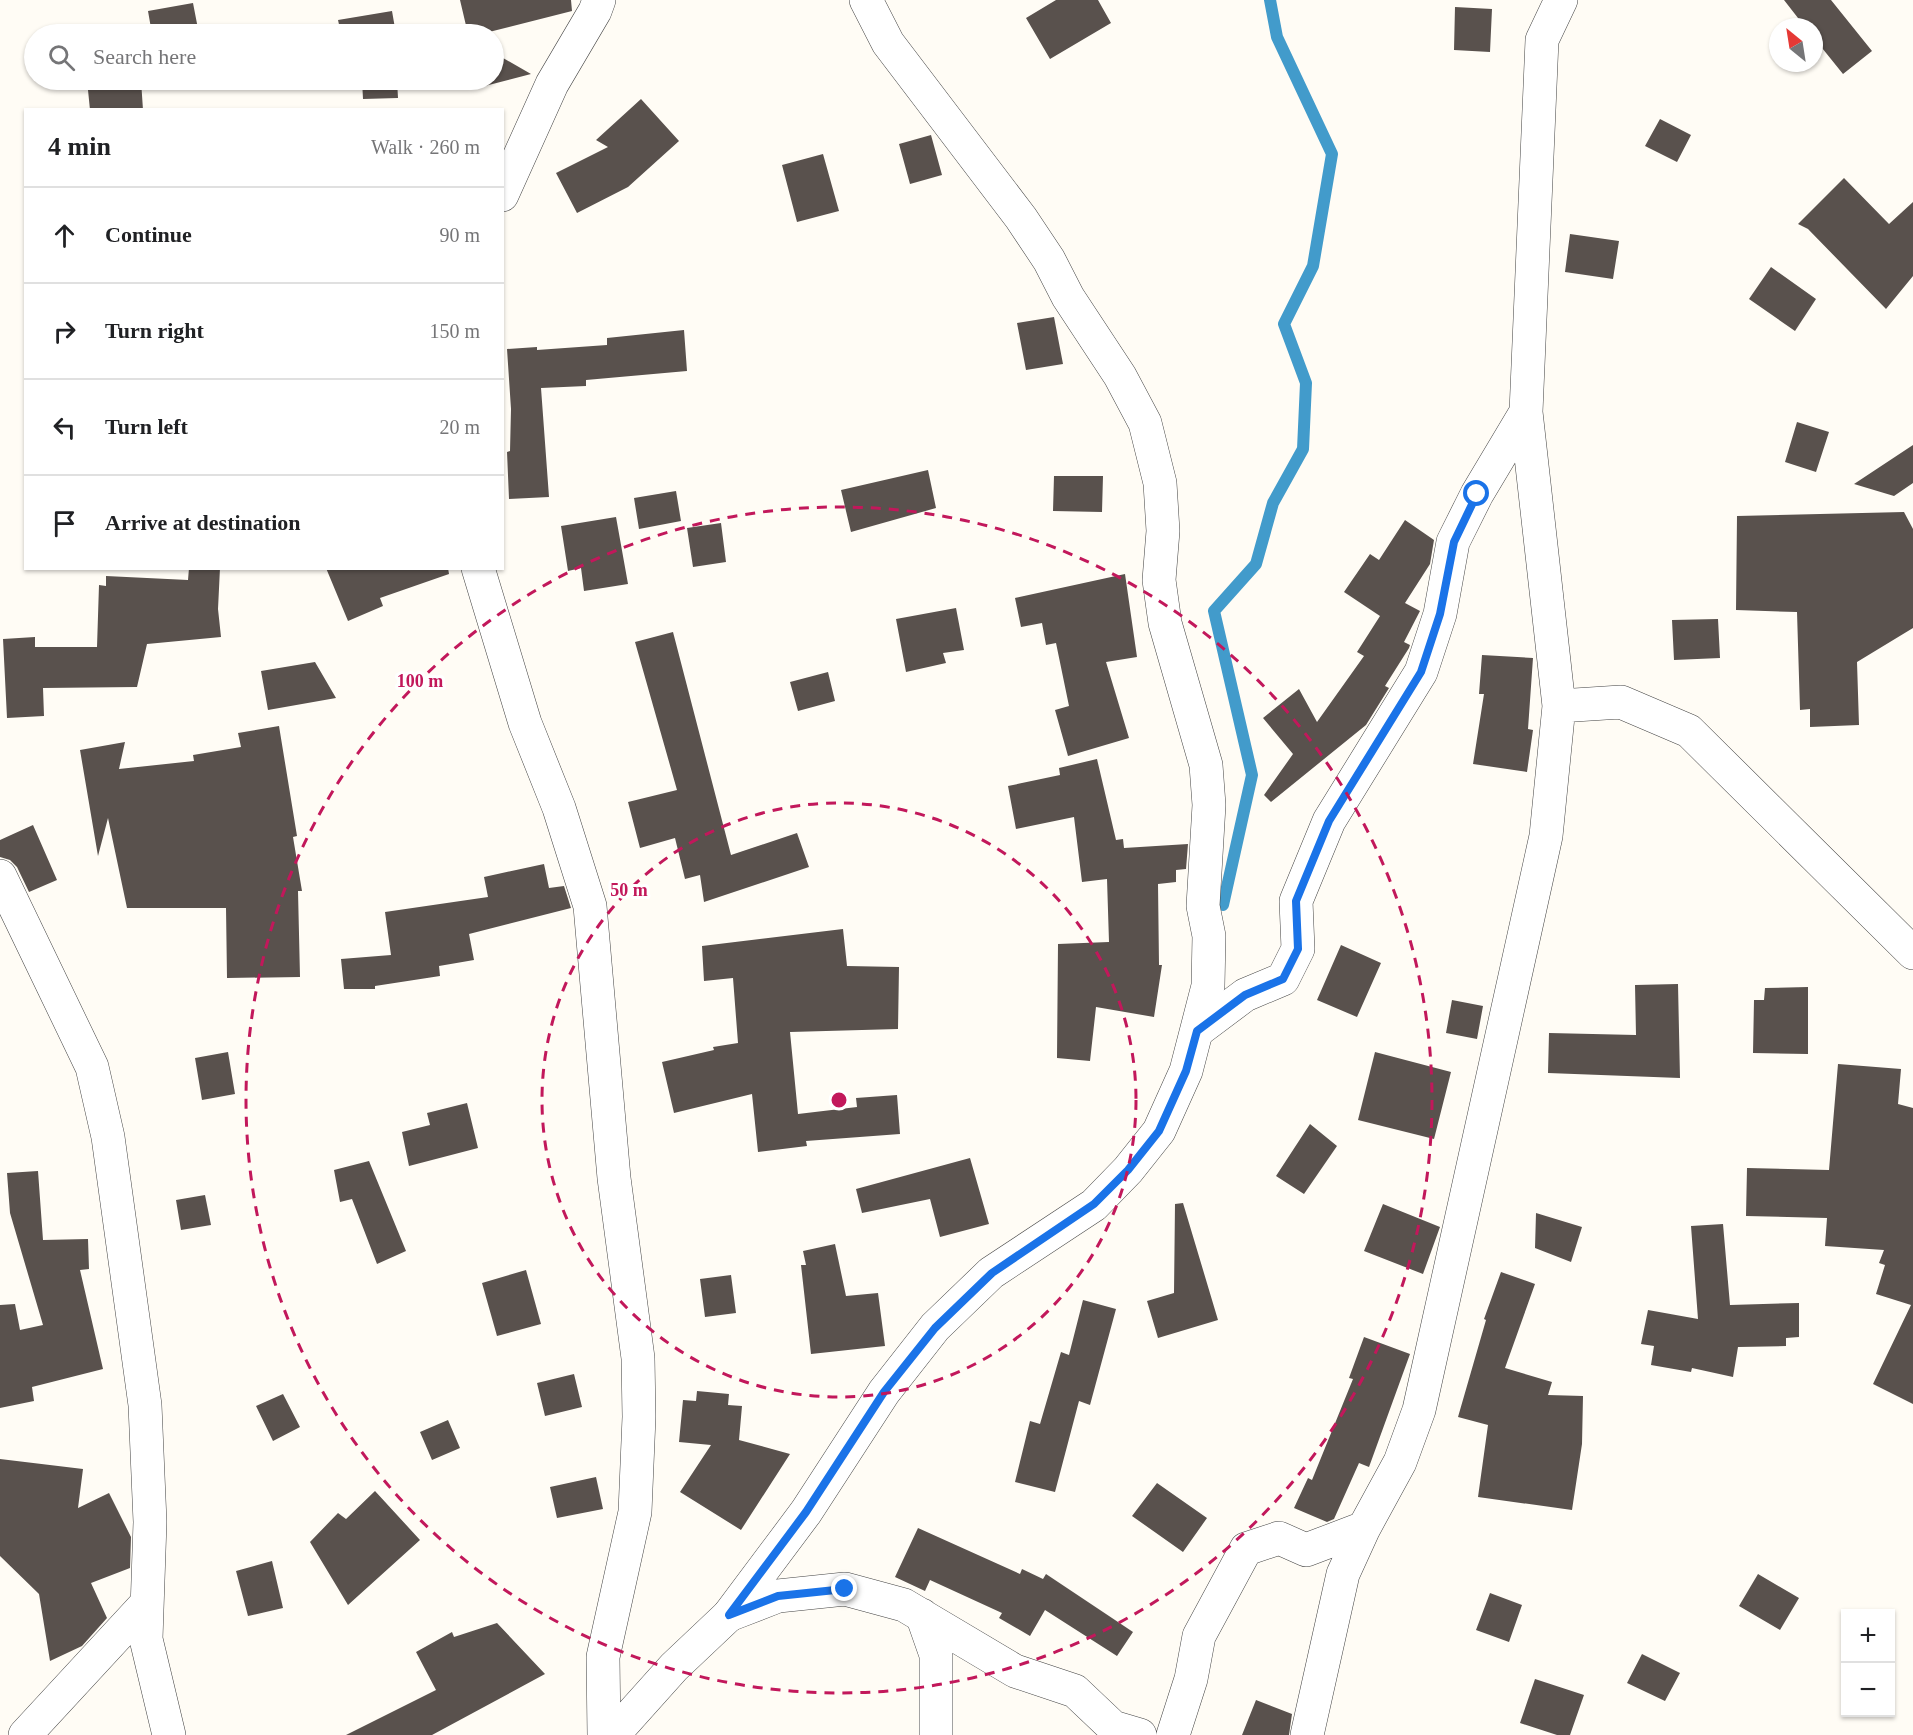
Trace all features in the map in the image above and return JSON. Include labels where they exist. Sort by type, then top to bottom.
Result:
[{"type":"street","points":[[504,191],[552,84],[596,11],[599,0]]},
{"type":"street","points":[[613,1735],[674,1667],[729,1615],[806,1512],[884,1392],[935,1328],[992,1273],[1094,1204],[1134,1162],[1159,1131],[1186,1071],[1208,986],[1209,936],[1203,906],[1209,805],[1206,765],[1165,622],[1160,580],[1163,531],[1160,483],[1145,423],[1120,376],[1068,297],[1049,260],[1021,218],[888,42],[866,0]]},
{"type":"street","points":[[1307,1735],[1343,1574],[1364,1528],[1400,1462],[1419,1410],[1546,836],[1559,706],[1526,412],[1542,40],[1540,0]]},
{"type":"street","points":[[1542,40],[1561,0]]},
{"type":"street","points":[[1197,1031],[1245,995],[1283,979],[1298,949],[1296,901],[1329,821],[1421,672],[1440,614],[1454,542],[1477,494],[1526,412]]},
{"type":"street","points":[[479,570],[525,723],[559,808],[584,884],[593,929],[614,1178],[638,1358],[639,1417],[635,1512],[603,1657],[604,1735]]},
{"type":"street","points":[[1559,706],[1621,702],[1689,731],[1913,953]]},
{"type":"street","points":[[0,876],[92,1067],[108,1137],[145,1405],[150,1522],[146,1639],[169,1735]]},
{"type":"street","points":[[1173,1735],[1191,1680],[1198,1636],[1246,1549],[1279,1538],[1306,1550],[1364,1528]]},
{"type":"street","points":[[729,1615],[778,1596],[845,1589],[904,1605],[1015,1671],[1075,1692],[1113,1727],[1140,1735]]},
{"type":"street","points":[[25,1735],[147,1603]]},
{"type":"street","points":[[922,1615],[936,1656],[936,1735]]},
{"type":"building","points":[[460,0],[571,0],[572,11],[504,28],[504,24],[466,24]]},
{"type":"building","points":[[1056,0],[1098,0],[1111,23],[1050,59],[1026,18]]},
{"type":"building","points":[[1784,0],[1831,0],[1872,51],[1843,74],[1823,49],[1823,18],[1798,18]]},
{"type":"building","points":[[193,3],[197,24],[150,24],[148,11]]},
{"type":"building","points":[[1455,7],[1492,9],[1490,52],[1454,50]]},
{"type":"building","points":[[392,11],[394,24],[339,24],[338,20]]},
{"type":"building","points":[[504,59],[531,74],[504,81]]},
{"type":"building","points":[[88,90],[142,90],[143,108],[90,108]]},
{"type":"building","points":[[363,90],[398,90],[398,98],[363,99]]},
{"type":"building","points":[[641,99],[679,141],[628,187],[577,213],[556,173],[608,147],[596,140]]},
{"type":"building","points":[[1660,119],[1691,135],[1677,162],[1645,146]]},
{"type":"building","points":[[931,135],[942,175],[910,184],[899,144]]},
{"type":"building","points":[[823,154],[839,211],[797,222],[782,165]]},
{"type":"building","points":[[1844,178],[1889,224],[1913,202],[1913,276],[1886,309],[1808,229],[1798,224]]},
{"type":"building","points":[[1570,234],[1619,241],[1613,279],[1565,272]]},
{"type":"building","points":[[1771,267],[1816,299],[1795,331],[1749,299]]},
{"type":"building","points":[[1054,317],[1063,364],[1026,370],[1017,323]]},
{"type":"building","points":[[684,330],[687,371],[586,380],[586,386],[541,388],[549,497],[509,499],[507,452],[510,451],[511,409],[507,349],[537,347],[537,350],[607,345],[607,338]]},
{"type":"building","points":[[1797,422],[1829,432],[1816,472],[1785,462]]},
{"type":"building","points":[[1913,445],[1913,483],[1894,496],[1854,484]]},
{"type":"building","points":[[928,470],[936,508],[851,532],[841,490]]},
{"type":"building","points":[[1054,476],[1103,476],[1102,512],[1053,511]]},
{"type":"building","points":[[676,491],[681,521],[639,529],[634,498]]},
{"type":"building","points":[[1904,512],[1913,529],[1913,628],[1857,662],[1859,725],[1810,727],[1810,709],[1800,710],[1797,612],[1736,610],[1737,516]]},
{"type":"building","points":[[616,517],[628,584],[584,591],[581,568],[568,571],[561,526]]},
{"type":"building","points":[[1405,520],[1434,540],[1430,564],[1405,603],[1420,611],[1404,642],[1410,645],[1409,648],[1385,686],[1389,688],[1366,725],[1271,802],[1264,795],[1293,754],[1263,718],[1299,689],[1317,722],[1364,656],[1357,652],[1380,616],[1344,592],[1370,554],[1379,560]]},
{"type":"building","points":[[721,523],[726,562],[693,567],[687,528]]},
{"type":"building","points":[[189,570],[220,570],[218,609],[221,637],[147,644],[137,687],[43,688],[44,716],[7,718],[3,639],[35,637],[35,647],[97,647],[99,585],[106,586],[106,576],[188,580]]},
{"type":"building","points":[[327,570],[448,570],[449,574],[380,598],[383,606],[348,621]]},
{"type":"building","points":[[1125,574],[1137,657],[1106,662],[1129,738],[1068,756],[1055,710],[1069,706],[1056,643],[1046,645],[1042,623],[1021,627],[1015,598]]},
{"type":"building","points":[[956,608],[964,650],[943,653],[946,663],[906,672],[896,619]]},
{"type":"building","points":[[1718,619],[1720,658],[1674,660],[1672,620]]},
{"type":"building","points":[[673,632],[731,855],[797,833],[809,867],[704,902],[700,875],[685,879],[675,838],[640,848],[628,802],[677,790],[635,642]]},
{"type":"building","points":[[1482,655],[1533,658],[1528,729],[1533,730],[1527,772],[1473,764],[1484,694],[1479,694]]},
{"type":"building","points":[[315,662],[336,698],[268,710],[261,671]]},
{"type":"building","points":[[828,672],[835,701],[798,711],[790,682]]},
{"type":"building","points":[[279,726],[297,836],[293,837],[302,891],[298,891],[300,977],[227,978],[226,908],[127,908],[108,818],[98,856],[80,750],[125,742],[119,769],[194,761],[193,755],[241,747],[238,733]]},
{"type":"building","points":[[1097,759],[1116,840],[1123,839],[1124,848],[1188,844],[1186,869],[1176,870],[1176,882],[1158,884],[1159,965],[1162,965],[1154,1017],[1096,1007],[1090,1061],[1057,1058],[1058,944],[1109,942],[1107,879],[1082,882],[1074,817],[1016,829],[1008,786],[1060,775],[1059,768]]},
{"type":"building","points":[[33,825],[57,880],[29,892],[17,867],[10,860],[0,857],[0,840]]},
{"type":"building","points":[[544,864],[549,888],[564,886],[571,908],[469,934],[474,960],[439,966],[440,976],[375,986],[375,989],[344,989],[341,959],[391,955],[385,912],[488,897],[484,877]]},
{"type":"building","points":[[843,929],[847,966],[899,967],[898,1029],[790,1032],[798,1114],[857,1107],[856,1098],[897,1095],[900,1134],[806,1141],[807,1146],[758,1152],[752,1094],[674,1113],[662,1062],[714,1050],[713,1047],[738,1043],[733,978],[704,981],[702,946]]},
{"type":"building","points":[[1341,945],[1381,963],[1357,1017],[1317,1000]]},
{"type":"building","points":[[1678,984],[1680,1078],[1548,1073],[1549,1033],[1636,1035],[1635,985]]},
{"type":"building","points":[[1808,987],[1808,1054],[1753,1053],[1754,1000],[1764,1000],[1765,988]]},
{"type":"building","points":[[1452,1000],[1483,1006],[1477,1039],[1446,1033]]},
{"type":"building","points":[[228,1052],[235,1094],[202,1100],[195,1058]]},
{"type":"building","points":[[1375,1052],[1451,1072],[1434,1139],[1358,1120]]},
{"type":"building","points":[[1838,1064],[1901,1069],[1898,1104],[1913,1108],[1913,1404],[1873,1384],[1911,1305],[1876,1294],[1885,1265],[1879,1263],[1884,1250],[1825,1246],[1827,1218],[1746,1216],[1747,1168],[1829,1170]]},
{"type":"building","points":[[467,1103],[478,1148],[409,1166],[402,1132],[430,1125],[427,1113]]},
{"type":"building","points":[[1310,1124],[1337,1146],[1304,1194],[1276,1176]]},
{"type":"building","points":[[970,1158],[989,1224],[940,1237],[930,1199],[862,1213],[856,1189]]},
{"type":"building","points":[[369,1161],[406,1251],[377,1264],[352,1199],[340,1202],[334,1170]]},
{"type":"building","points":[[38,1171],[43,1240],[88,1239],[89,1269],[80,1270],[103,1369],[32,1387],[34,1401],[0,1408],[0,1305],[15,1304],[20,1330],[43,1325],[10,1213],[7,1173]]},
{"type":"building","points":[[205,1195],[211,1225],[181,1230],[176,1200]]},
{"type":"building","points":[[1183,1203],[1218,1320],[1158,1338],[1147,1301],[1174,1293],[1175,1204]]},
{"type":"building","points":[[1383,1204],[1440,1227],[1423,1274],[1364,1251]]},
{"type":"building","points":[[1536,1213],[1582,1227],[1571,1262],[1535,1248]]},
{"type":"building","points":[[1723,1224],[1730,1305],[1799,1303],[1799,1337],[1786,1338],[1786,1346],[1738,1347],[1733,1377],[1692,1368],[1691,1372],[1651,1365],[1654,1346],[1641,1344],[1648,1310],[1698,1319],[1691,1226]]},
{"type":"building","points":[[835,1244],[846,1296],[878,1293],[885,1346],[811,1354],[801,1265],[806,1265],[803,1251]]},
{"type":"building","points":[[526,1270],[541,1324],[497,1336],[482,1283]]},
{"type":"building","points":[[1501,1272],[1535,1284],[1505,1368],[1552,1382],[1548,1395],[1583,1396],[1582,1444],[1572,1510],[1478,1497],[1488,1425],[1458,1417],[1486,1320],[1484,1319]]},
{"type":"building","points":[[731,1275],[736,1313],[705,1317],[700,1279]]},
{"type":"building","points":[[1083,1300],[1116,1309],[1090,1405],[1079,1401],[1055,1492],[1015,1482],[1030,1421],[1040,1424],[1061,1352],[1069,1355]]},
{"type":"building","points":[[1364,1337],[1410,1354],[1369,1467],[1359,1463],[1334,1519],[1327,1522],[1294,1508],[1308,1478],[1312,1480],[1353,1379],[1349,1378]]},
{"type":"building","points":[[574,1374],[582,1407],[545,1416],[537,1383]]},
{"type":"building","points":[[697,1391],[729,1394],[728,1405],[742,1406],[739,1440],[790,1454],[741,1530],[680,1492],[711,1445],[679,1442],[683,1400],[696,1401]]},
{"type":"building","points":[[283,1394],[300,1427],[273,1441],[256,1406]]},
{"type":"building","points":[[448,1420],[460,1448],[432,1460],[420,1432]]},
{"type":"building","points":[[0,1459],[83,1469],[78,1508],[109,1493],[131,1537],[130,1568],[91,1583],[107,1618],[82,1646],[50,1661],[39,1594],[0,1556]]},
{"type":"building","points":[[596,1477],[603,1509],[557,1518],[550,1487]]},
{"type":"building","points":[[1157,1483],[1207,1518],[1183,1552],[1132,1516]]},
{"type":"building","points":[[375,1491],[420,1540],[348,1605],[310,1542],[338,1513],[346,1519]]},
{"type":"building","points":[[918,1528],[1020,1574],[1022,1569],[1043,1579],[1046,1574],[1133,1632],[1117,1656],[1045,1610],[1030,1636],[999,1618],[1002,1613],[930,1580],[925,1591],[895,1577]]},
{"type":"building","points":[[272,1561],[283,1608],[248,1616],[236,1571]]},
{"type":"building","points":[[1758,1574],[1799,1598],[1780,1630],[1739,1606]]},
{"type":"building","points":[[1490,1593],[1522,1605],[1509,1642],[1476,1630]]},
{"type":"building","points":[[497,1623],[545,1674],[432,1735],[346,1735],[436,1690],[416,1652],[452,1632],[454,1637]]},
{"type":"building","points":[[1642,1654],[1680,1673],[1665,1701],[1627,1683]]},
{"type":"building","points":[[1535,1679],[1584,1695],[1570,1735],[1557,1735],[1520,1723]]},
{"type":"building","points":[[1256,1700],[1292,1714],[1289,1735],[1242,1735]]},
{"type":"waterway","points":[[1223,905],[1252,775],[1214,611],[1256,564],[1273,503],[1303,449],[1306,383],[1284,324],[1313,266],[1332,154],[1277,37],[1270,0]]},
{"type":"route","points":[[845,1589],[778,1596],[729,1615],[806,1512],[884,1392],[935,1328],[992,1273],[1094,1204],[1128,1170],[1159,1131],[1186,1071],[1197,1031],[1245,995],[1283,979],[1298,949],[1296,901],[1329,821],[1421,672],[1440,614],[1454,542],[1477,494]]}]
